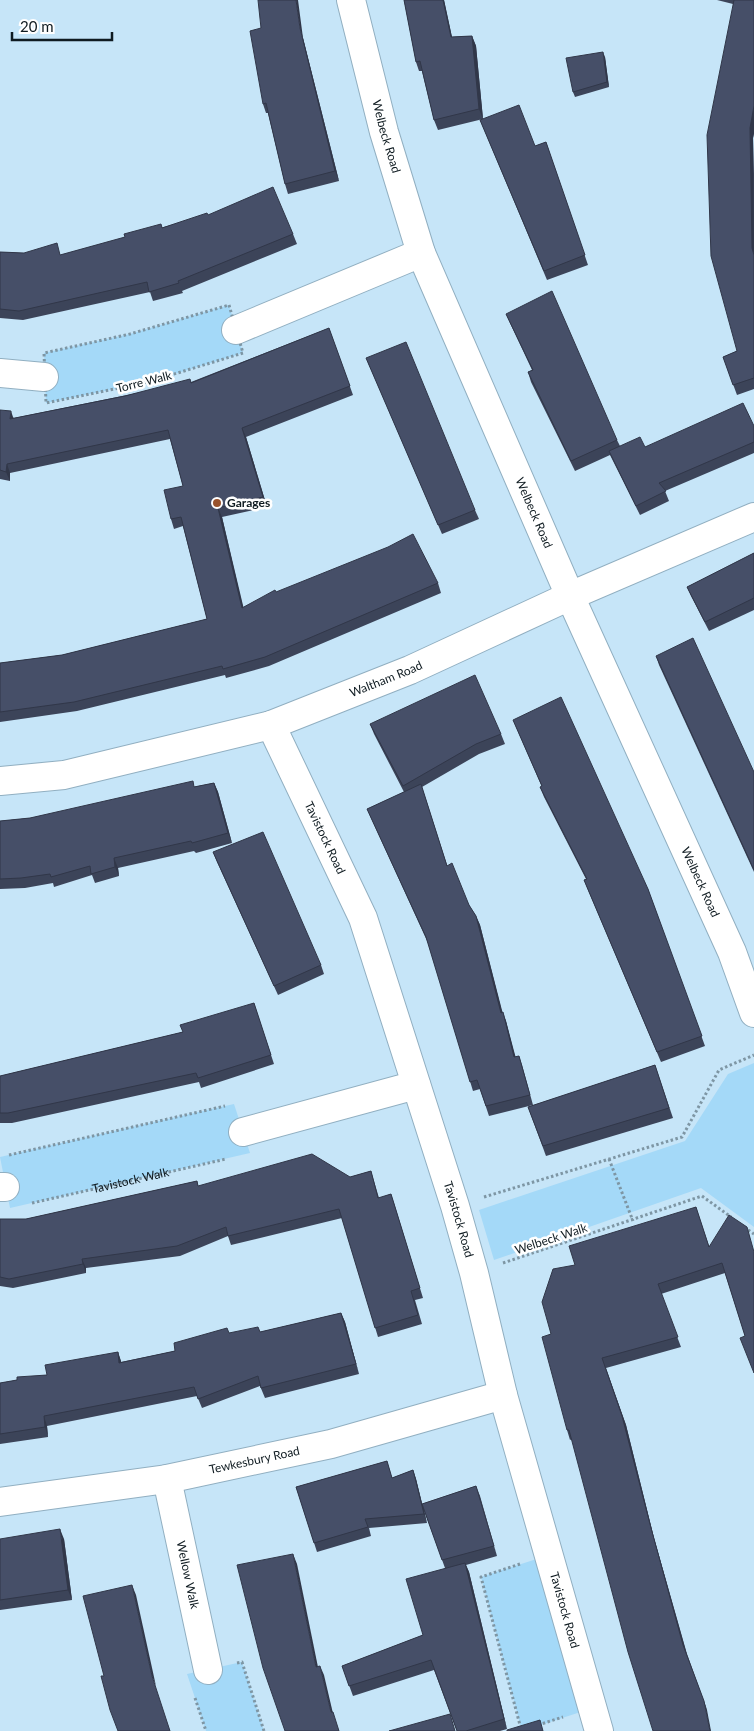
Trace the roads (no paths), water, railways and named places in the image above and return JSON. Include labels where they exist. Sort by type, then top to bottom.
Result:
[{"type":"street","name":"Welbeck Road","points":[[351,0],[384,132],[421,253],[570,596],[732,952],[754,1013]]},
{"type":"street","points":[[236,330],[421,253]]},
{"type":"street","points":[[0,373],[44,377]]},
{"type":"street","name":"Waltham Road","points":[[0,780],[64,775],[271,725],[410,670],[570,596],[754,517]]},
{"type":"street","name":"Tavistock Road","points":[[271,725],[363,918],[455,1206],[474,1273],[503,1395],[596,1720]]},
{"type":"street","points":[[243,1132],[416,1085]]},
{"type":"street","name":"Tewkesbury Road","points":[[0,1502],[168,1479],[331,1444],[503,1395]]},
{"type":"street","name":"Wellow Walk","points":[[168,1479],[208,1670]]},
{"type":"place","name":"Garages","points":[[217,503]]}]
